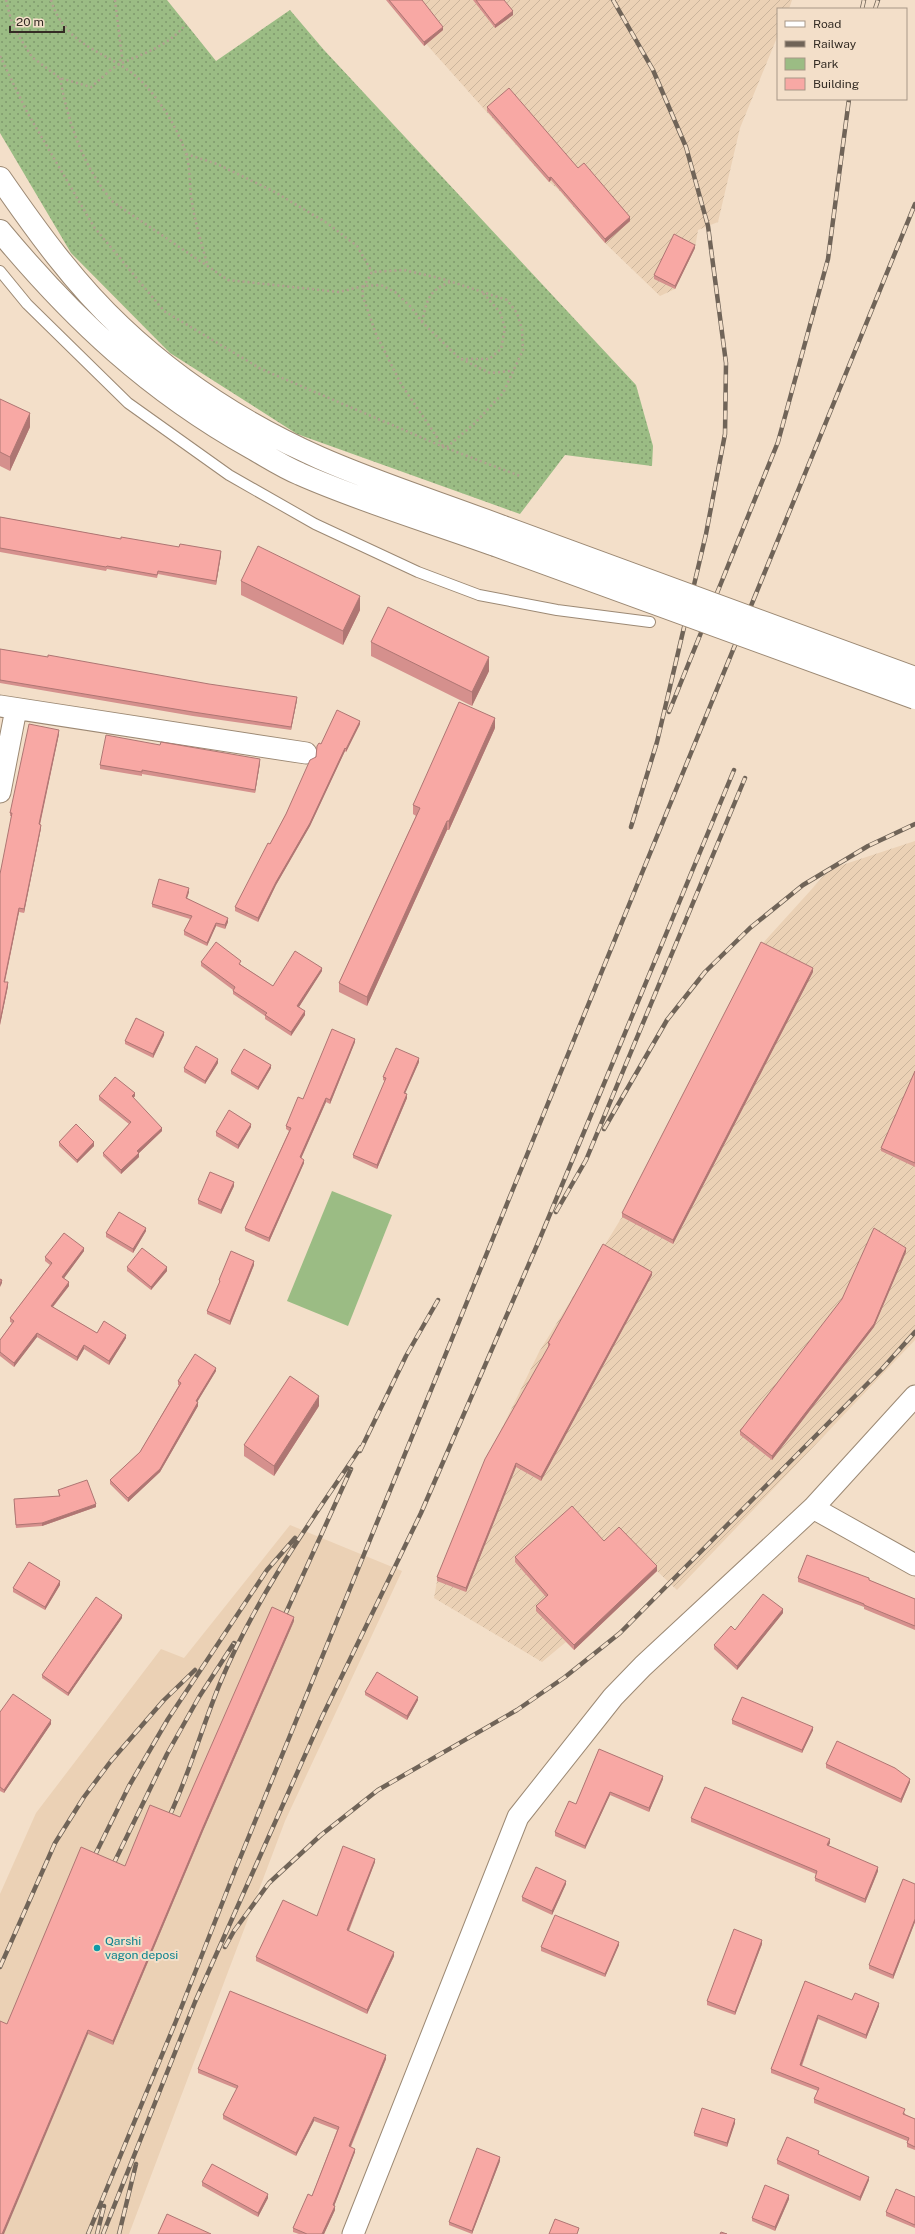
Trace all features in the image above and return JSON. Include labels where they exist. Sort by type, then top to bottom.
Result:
[{"type":"main road","points":[[0,178],[64,266],[120,327],[175,372],[240,416],[320,458],[499,536],[915,698]]},
{"type":"main road","points":[[0,231],[44,283],[134,369],[186,407],[235,439],[299,474],[499,536],[915,678]]},
{"type":"street","points":[[0,792],[8,707],[306,753]]},
{"type":"street","points":[[353,2234],[518,1817],[618,1692],[643,1666],[813,1508],[915,1396]]},
{"type":"street","points":[[813,1508],[915,1565]]},
{"type":"lane","points":[[0,271],[27,304],[128,403],[230,475],[315,524],[418,572],[479,595],[557,610],[650,622]]},
{"type":"path","points":[[6,0],[13,27],[32,57],[60,78],[91,87],[119,64],[143,56],[164,44],[178,34],[186,24]]},
{"type":"path","points":[[51,0],[63,24],[83,45],[119,64],[145,85],[169,116],[186,154],[192,203],[207,266]]},
{"type":"path","points":[[115,0],[122,57],[119,64]]},
{"type":"path","points":[[0,56],[27,112],[94,227],[164,311],[261,369],[445,447],[520,476]]},
{"type":"path","points":[[60,78],[66,108],[83,154],[98,184],[113,202],[228,280],[339,292],[364,286],[381,285],[395,292],[411,307],[422,322],[459,358],[490,373],[511,372]]},
{"type":"path","points":[[186,154],[217,164],[273,192],[327,223],[357,246],[372,272]]},
{"type":"path","points":[[372,272],[404,270],[450,281],[507,300],[517,313],[522,329],[523,350],[511,372],[503,393],[475,423],[445,447]]},
{"type":"path","points":[[372,272],[364,286],[362,294],[376,334],[401,384],[445,447]]},
{"type":"path","points":[[422,322],[428,299],[437,287],[450,281]]},
{"type":"path","points":[[459,358],[489,359],[502,349],[506,328],[500,312],[482,292]]},
{"type":"shaded area","points":[[387,0],[792,0],[789,8],[777,8],[777,37],[740,128],[718,222],[698,230],[695,248],[675,289],[660,296],[605,243],[558,189],[549,182]]},
{"type":"shaded area","points":[[915,841],[915,1340],[677,1590],[657,1571],[574,1650],[566,1642],[542,1662],[434,1598],[437,1581],[485,1463],[539,1352],[622,1217],[761,945],[830,869]]},
{"type":"shaded area","points":[[290,1525],[402,1571],[285,1821],[129,2234],[0,2234],[0,1894],[36,1813],[161,1649],[184,1658]]},
{"type":"green space","points":[[0,0],[167,0],[216,61],[290,10],[324,50],[636,385],[653,446],[652,466],[565,455],[520,514],[297,434],[170,353],[71,253],[0,133]]},
{"type":"green space","points":[[332,1191],[392,1215],[348,1326],[287,1301]]},
{"type":"building","points":[[389,0],[422,0],[443,27],[424,42]]},
{"type":"building","points":[[476,0],[504,0],[513,11],[495,25]]},
{"type":"building","points":[[509,88],[578,168],[584,163],[630,217],[605,239],[487,107]]},
{"type":"building","points":[[674,234],[695,245],[675,286],[654,275]]},
{"type":"building","points":[[0,399],[30,413],[10,457],[0,452]]},
{"type":"building","points":[[0,517],[121,539],[121,537],[179,547],[180,544],[221,551],[216,581],[158,571],[157,575],[0,548]]},
{"type":"building","points":[[258,546],[360,596],[343,631],[241,581]]},
{"type":"building","points":[[388,607],[489,657],[472,692],[371,642]]},
{"type":"building","points":[[0,649],[48,657],[48,655],[209,684],[297,697],[291,727],[0,680]]},
{"type":"building","points":[[459,702],[495,718],[367,997],[339,983],[420,808],[413,805]]},
{"type":"building","points":[[337,710],[360,721],[346,749],[345,748],[310,823],[276,882],[258,918],[235,907],[268,843],[270,844],[286,814],[310,760],[316,757],[317,746],[319,743],[321,744]]},
{"type":"building","points":[[29,724],[59,730],[39,824],[41,825],[24,909],[19,908],[4,982],[8,982],[0,1021],[0,874],[12,813],[10,813]]},
{"type":"building","points":[[106,735],[160,745],[161,742],[260,759],[255,790],[142,770],[142,772],[100,765]]},
{"type":"building","points":[[159,879],[189,888],[186,898],[228,918],[225,925],[216,923],[207,943],[184,931],[192,916],[152,904]]},
{"type":"building","points":[[216,942],[241,961],[239,964],[273,986],[295,951],[322,968],[297,1006],[305,1011],[291,1032],[265,1015],[267,1013],[233,991],[235,987],[201,962]]},
{"type":"building","points":[[761,942],[813,968],[673,1240],[622,1213]]},
{"type":"building","points":[[136,1018],[164,1032],[153,1054],[125,1041]]},
{"type":"building","points":[[332,1029],[355,1039],[330,1100],[326,1098],[300,1157],[304,1160],[269,1238],[245,1228],[291,1128],[286,1126],[298,1097],[303,1099]]},
{"type":"building","points":[[196,1046],[218,1059],[205,1081],[184,1068]]},
{"type":"building","points":[[396,1048],[419,1058],[404,1093],[407,1094],[377,1165],[353,1155],[386,1078],[383,1077]]},
{"type":"building","points":[[244,1049],[271,1065],[258,1087],[231,1071]]},
{"type":"building","points":[[915,1071],[915,1163],[881,1148]]},
{"type":"building","points":[[115,1077],[135,1093],[132,1096],[162,1128],[137,1151],[139,1153],[121,1170],[103,1153],[131,1122],[99,1096]]},
{"type":"building","points":[[229,1110],[251,1124],[238,1145],[216,1132]]},
{"type":"building","points":[[76,1124],[94,1142],[77,1160],[59,1142]]},
{"type":"building","points":[[210,1172],[234,1182],[221,1210],[198,1200]]},
{"type":"building","points":[[119,1212],[146,1228],[133,1249],[106,1233]]},
{"type":"building","points":[[874,1228],[906,1248],[874,1324],[772,1456],[740,1431],[842,1299]]},
{"type":"building","points":[[64,1233],[84,1248],[62,1277],[69,1282],[51,1306],[97,1333],[104,1321],[126,1335],[109,1361],[84,1345],[77,1357],[37,1333],[14,1363],[0,1352],[0,1340],[14,1321],[10,1318],[52,1263],[45,1257]]},
{"type":"building","points":[[603,1244],[652,1272],[541,1477],[516,1463],[466,1588],[437,1577],[485,1459],[550,1344],[548,1343]]},
{"type":"building","points":[[142,1248],[167,1267],[151,1287],[127,1267]]},
{"type":"building","points":[[231,1251],[254,1261],[230,1321],[207,1311]]},
{"type":"building","points":[[195,1354],[216,1368],[196,1401],[198,1402],[160,1469],[128,1498],[110,1480],[140,1452],[181,1383],[178,1381]]},
{"type":"building","points":[[290,1376],[319,1396],[274,1466],[244,1445]]},
{"type":"building","points":[[87,1480],[96,1504],[42,1523],[16,1525],[14,1499],[60,1496],[58,1490]]},
{"type":"building","points":[[572,1506],[604,1541],[619,1527],[657,1566],[574,1645],[536,1606],[548,1595],[515,1557]]},
{"type":"building","points":[[807,1555],[869,1578],[869,1580],[915,1599],[915,1626],[798,1578]]},
{"type":"building","points":[[29,1562],[60,1581],[45,1607],[13,1588]]},
{"type":"building","points":[[763,1594],[783,1609],[737,1666],[714,1645],[731,1626],[735,1630]]},
{"type":"building","points":[[96,1597],[122,1615],[68,1693],[42,1675]]},
{"type":"building","name":"Qarshi vagon deposi","points":[[272,1607],[294,1617],[203,1827],[113,2041],[88,2030],[2,2234],[0,2234],[0,2021],[7,2024],[81,1847],[125,1866],[150,1805],[180,1817]]},
{"type":"building","points":[[377,1672],[418,1697],[407,1716],[365,1692]]},
{"type":"building","points":[[13,1694],[51,1720],[4,1790],[0,1787],[0,1712]]},
{"type":"building","points":[[742,1697],[813,1727],[802,1750],[732,1720]]},
{"type":"building","points":[[837,1741],[895,1768],[910,1779],[901,1799],[826,1764]]},
{"type":"building","points":[[599,1749],[663,1776],[649,1808],[610,1792],[585,1846],[555,1832],[569,1801],[576,1804]]},
{"type":"building","points":[[705,1787],[830,1839],[827,1845],[878,1867],[865,1899],[815,1878],[817,1871],[691,1818]]},
{"type":"building","points":[[343,1846],[375,1859],[347,1930],[394,1952],[367,2010],[256,1957],[283,1900],[317,1916]]},
{"type":"building","points":[[536,1867],[566,1881],[552,1911],[522,1897]]},
{"type":"building","points":[[903,1879],[915,1884],[915,1919],[893,1975],[869,1965]]},
{"type":"building","points":[[555,1915],[619,1942],[605,1974],[541,1947]]},
{"type":"building","points":[[734,1929],[762,1940],[735,2012],[707,2001]]},
{"type":"building","points":[[805,1981],[852,2000],[855,1993],[879,2003],[866,2035],[818,2015],[800,2065],[905,2109],[903,2114],[915,2119],[915,2147],[907,2143],[909,2138],[814,2099],[819,2088],[771,2069]]},
{"type":"building","points":[[230,1991],[386,2055],[349,2146],[355,2149],[333,2205],[335,2206],[322,2234],[307,2234],[293,2228],[308,2194],[312,2196],[339,2127],[314,2117],[296,2153],[223,2115],[238,2086],[198,2069]]},
{"type":"building","points":[[702,2108],[735,2119],[727,2143],[694,2133]]},
{"type":"building","points":[[787,2137],[819,2151],[818,2154],[869,2177],[860,2197],[777,2160]]},
{"type":"building","points":[[477,2148],[500,2157],[472,2231],[449,2222]]},
{"type":"building","points":[[212,2164],[268,2194],[258,2213],[202,2182]]},
{"type":"building","points":[[765,2185],[789,2195],[775,2227],[752,2218]]},
{"type":"building","points":[[896,2189],[915,2197],[915,2225],[886,2212]]},
{"type":"building","points":[[167,2214],[211,2234],[158,2234]]},
{"type":"building","points":[[555,2219],[579,2228],[577,2234],[549,2234]]},
{"type":"railway","points":[[613,0],[653,70],[686,147],[708,226],[726,363],[725,434],[706,534],[657,742],[631,827]]},
{"type":"railway","points":[[862,8],[864,0]]},
{"type":"railway","points":[[875,8],[878,0]]},
{"type":"railway","points":[[669,712],[778,442],[828,259],[849,100]]},
{"type":"railway","points":[[88,2234],[915,204]]},
{"type":"railway","points":[[103,2234],[195,2002],[322,1717],[421,1513],[538,1243],[734,770]]},
{"type":"railway","points":[[556,1212],[586,1160],[745,778]]},
{"type":"railway","points":[[604,1129],[667,1020],[705,972],[750,928],[803,885],[868,846],[915,824]]},
{"type":"railway","points":[[360,1451],[406,1356],[438,1300]]},
{"type":"railway","points":[[225,1947],[234,1931],[269,1883],[321,1835],[378,1790],[517,1710],[565,1677],[620,1633],[882,1369],[915,1332]]},
{"type":"railway","points":[[169,1817],[183,1784],[221,1681],[250,1620],[285,1561],[361,1447]]},
{"type":"railway","points":[[284,1617],[351,1469]]},
{"type":"railway","points":[[94,1857],[129,1786],[168,1719],[267,1570],[295,1538]]},
{"type":"railway","points":[[113,1865],[167,1754],[199,1697],[234,1643]]},
{"type":"railway","points":[[0,1967],[55,1843],[84,1797],[111,1761],[164,1700],[195,1670]]},
{"type":"railway","points":[[119,2234],[136,2164]]},
{"type":"railway","points":[[97,2234],[104,2206]]},
{"type":"place","name":"Qarshi vagon deposi","points":[[97,1948]]}]
